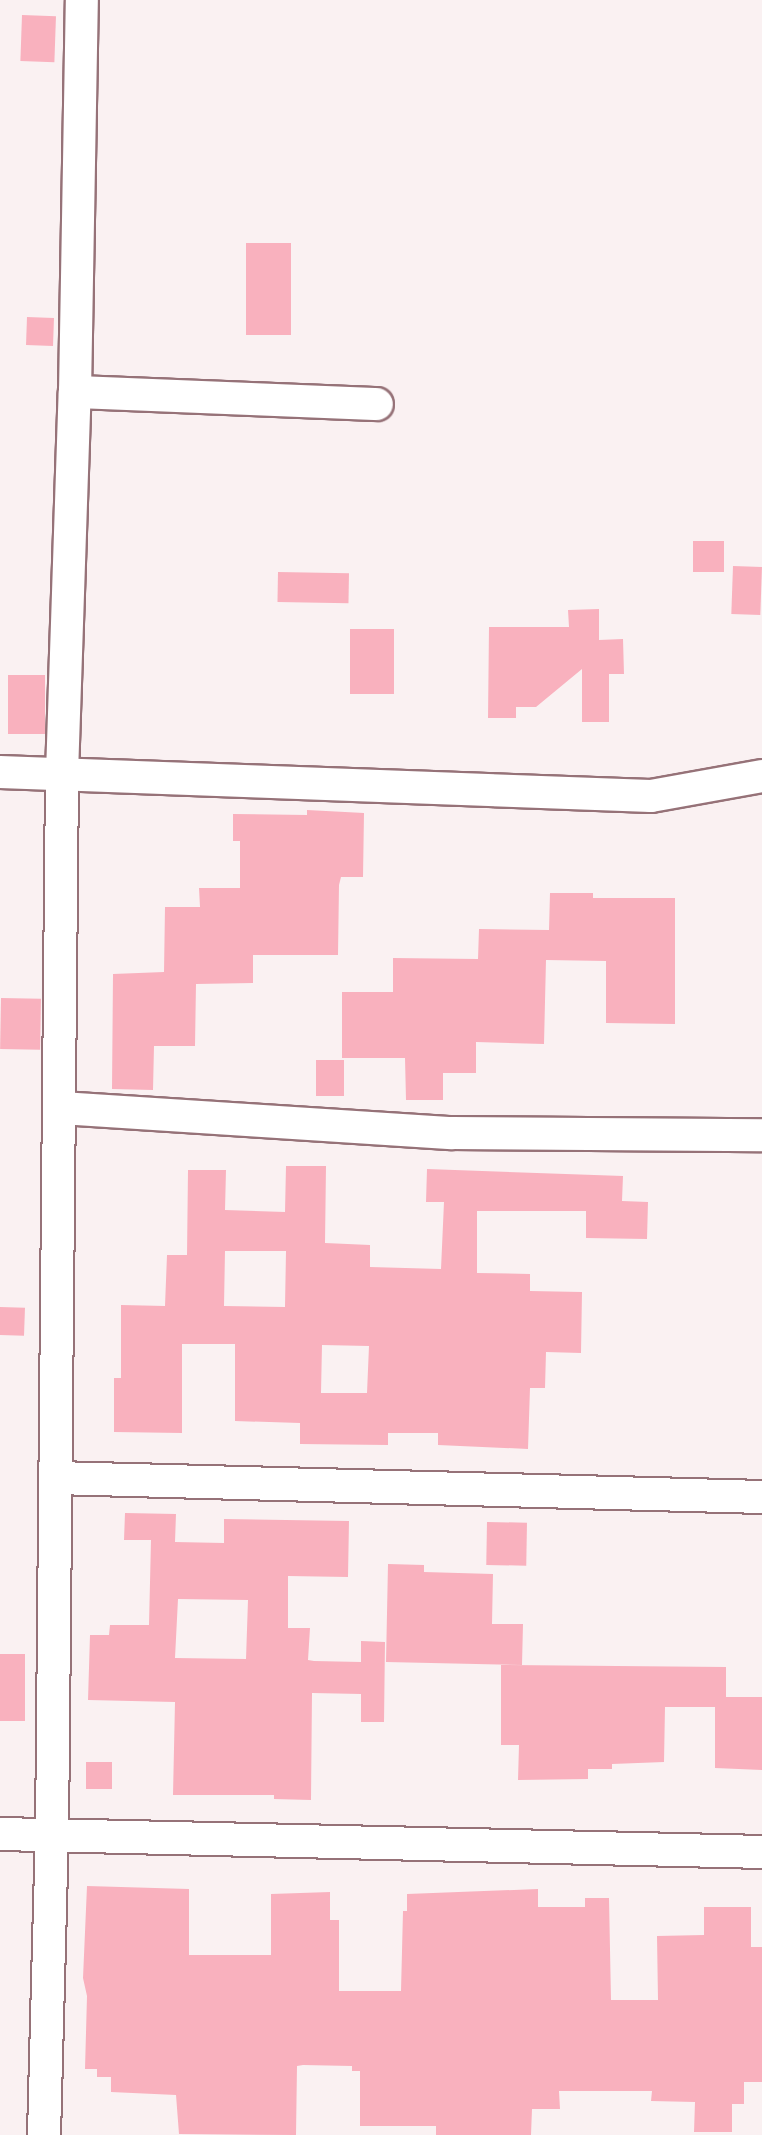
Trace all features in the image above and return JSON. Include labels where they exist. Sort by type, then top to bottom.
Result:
[{"type":"street","points":[[44,2135],[52,1835],[61,1108],[62,774],[75,392],[82,0]]},
{"type":"street","points":[[75,392],[376,404]]},
{"type":"street","points":[[0,772],[651,796],[762,776]]},
{"type":"street","points":[[61,1108],[452,1133],[762,1135]]},
{"type":"street","points":[[56,1478],[762,1497]]},
{"type":"street","points":[[0,1834],[762,1852]]},
{"type":"building","points":[[22,15],[56,16],[54,62],[20,61]]},
{"type":"building","points":[[246,243],[291,243],[291,335],[246,335]]},
{"type":"building","points":[[27,317],[54,318],[53,346],[26,345]]},
{"type":"building","points":[[693,541],[724,541],[724,572],[693,572]]},
{"type":"building","points":[[733,566],[762,567],[760,615],[731,614]]},
{"type":"building","points":[[278,572],[349,573],[348,603],[277,602]]},
{"type":"building","points":[[599,609],[599,640],[623,639],[624,674],[609,674],[609,722],[582,722],[582,669],[536,707],[516,707],[516,718],[488,718],[489,627],[569,627],[568,610]]},
{"type":"building","points":[[350,629],[394,629],[394,694],[350,694]]},
{"type":"building","points":[[8,675],[45,675],[45,734],[8,734]]},
{"type":"building","points":[[307,810],[364,813],[363,877],[341,877],[339,885],[338,955],[253,955],[253,983],[196,984],[195,1046],[154,1046],[153,1090],[112,1089],[113,974],[164,972],[165,907],[200,907],[199,888],[240,888],[240,841],[233,841],[233,814],[307,815]]},
{"type":"building","points":[[550,893],[593,893],[593,898],[675,898],[675,1024],[606,1023],[606,961],[546,960],[544,1044],[476,1042],[476,1073],[443,1073],[443,1100],[406,1100],[405,1058],[342,1058],[342,992],[393,992],[393,958],[478,959],[479,929],[549,930]]},
{"type":"building","points":[[1,998],[41,999],[40,1050],[0,1049]]},
{"type":"building","points":[[316,1060],[344,1060],[344,1096],[316,1096]]},
{"type":"building","points":[[286,1166],[326,1166],[325,1243],[370,1245],[370,1267],[441,1269],[444,1202],[426,1202],[427,1169],[623,1176],[622,1201],[648,1202],[647,1239],[586,1238],[586,1211],[477,1211],[477,1273],[530,1274],[530,1291],[582,1292],[581,1353],[546,1352],[545,1388],[530,1388],[528,1449],[438,1445],[438,1433],[388,1433],[388,1445],[300,1444],[300,1423],[235,1421],[235,1344],[182,1344],[182,1433],[114,1432],[114,1378],[121,1378],[121,1305],[165,1306],[167,1255],[187,1255],[188,1170],[226,1170],[225,1210],[285,1212]],"holes":[[[225,1251],[286,1251],[285,1307],[224,1306]],[[322,1345],[369,1346],[367,1393],[321,1393]]]},
{"type":"building","points":[[0,1307],[25,1308],[24,1336],[0,1335]]},
{"type":"building","points":[[125,1513],[176,1514],[175,1542],[224,1543],[224,1519],[349,1521],[348,1577],[288,1576],[288,1628],[310,1628],[308,1660],[314,1661],[361,1662],[361,1641],[385,1642],[384,1722],[361,1722],[361,1694],[312,1693],[311,1800],[274,1799],[274,1795],[173,1795],[175,1702],[88,1700],[90,1635],[109,1635],[110,1625],[149,1625],[151,1540],[124,1540]],"holes":[[[178,1599],[248,1600],[246,1659],[175,1658]]]},
{"type":"building","points":[[487,1522],[527,1523],[526,1566],[486,1565]]},
{"type":"building","points":[[388,1564],[424,1565],[424,1572],[493,1574],[492,1624],[523,1624],[522,1665],[386,1662]]},
{"type":"building","points":[[0,1654],[25,1654],[25,1721],[0,1721]]},
{"type":"building","points":[[501,1665],[726,1667],[726,1697],[762,1697],[762,1770],[715,1768],[715,1707],[665,1707],[664,1762],[612,1764],[612,1769],[588,1769],[588,1779],[518,1780],[519,1745],[501,1745]]},
{"type":"building","points":[[86,1762],[112,1762],[112,1789],[86,1789]]},
{"type":"building","points":[[87,1886],[189,1889],[189,1955],[271,1955],[271,1894],[330,1892],[330,1920],[339,1920],[339,1991],[401,1991],[403,1911],[407,1911],[407,1894],[538,1889],[538,1907],[585,1907],[585,1898],[609,1898],[611,2000],[658,2000],[657,1936],[704,1935],[704,1907],[751,1907],[751,1947],[762,1947],[762,2082],[744,2082],[744,2104],[732,2104],[732,2132],[694,2132],[695,2102],[651,2101],[652,2091],[559,2091],[560,2109],[532,2109],[531,2135],[436,2135],[436,2126],[360,2126],[360,2071],[352,2071],[352,2066],[303,2065],[297,2066],[296,2135],[179,2134],[176,2095],[111,2092],[111,2077],[97,2077],[97,2069],[85,2069],[87,1996],[83,1978]]}]
